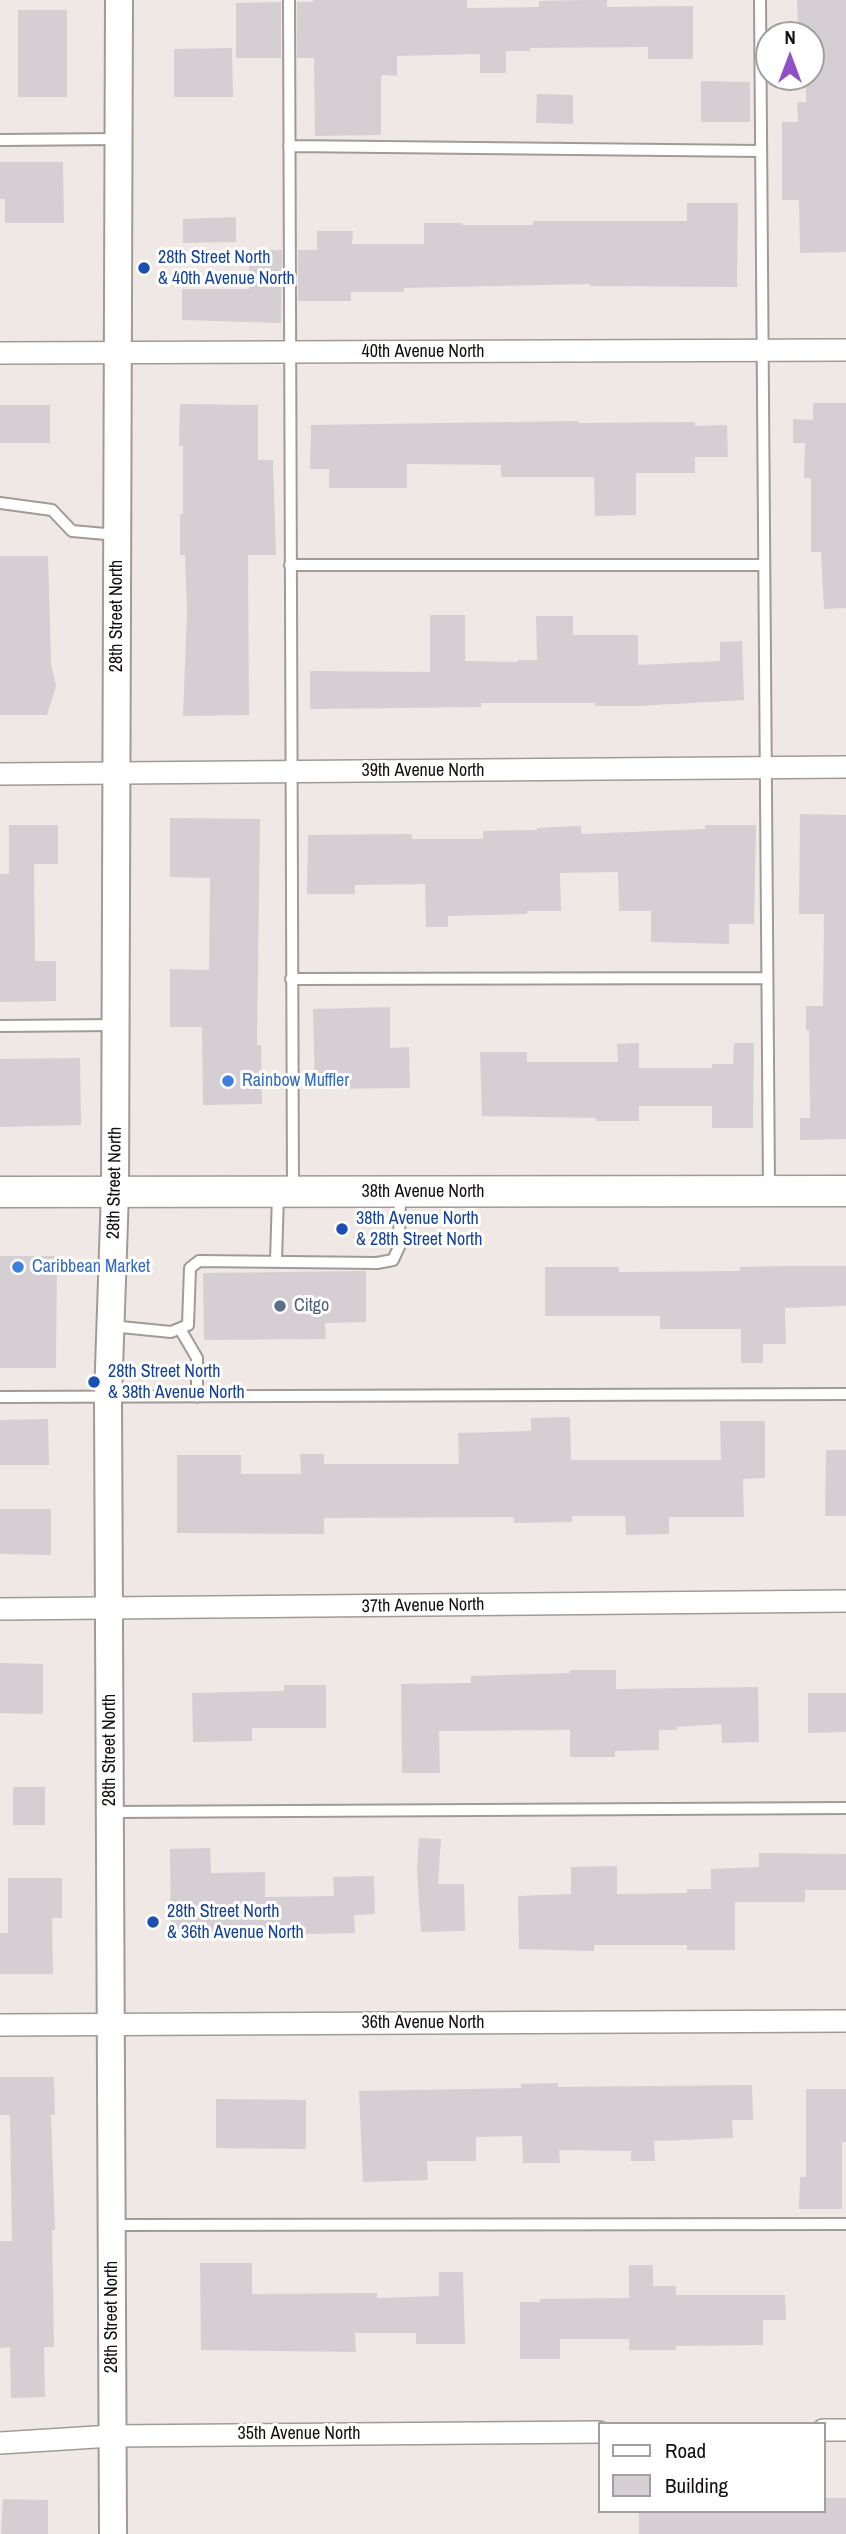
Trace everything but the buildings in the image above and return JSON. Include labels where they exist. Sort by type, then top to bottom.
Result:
[{"type":"main road","name":"38th Avenue North","points":[[0,1192],[846,1191]]},
{"type":"street","name":"28th Street North","points":[[113,2534],[108,1397],[116,1192],[119,0]]},
{"type":"street","name":"40th Avenue North","points":[[0,352],[846,350]]},
{"type":"street","name":"39th Avenue North","points":[[0,774],[846,767]]},
{"type":"street","name":"37th Avenue North","points":[[0,1609],[846,1601]]},
{"type":"street","name":"36th Avenue North","points":[[0,2025],[846,2021]]},
{"type":"street","points":[[825,2430],[846,2430]]},
{"type":"street","name":"35th Avenue North","points":[[0,2443],[112,2436],[598,2432]]},
{"type":"lane","points":[[276,1261],[286,1192],[291,979],[289,0]]},
{"type":"lane","points":[[760,0],[769,1192]]},
{"type":"lane","points":[[0,140],[119,139]]},
{"type":"lane","points":[[289,146],[761,151]]},
{"type":"lane","points":[[0,503],[52,510],[72,531],[117,535]]},
{"type":"lane","points":[[290,565],[764,565]]},
{"type":"lane","points":[[291,979],[766,978]]},
{"type":"lane","points":[[0,1026],[116,1025]]},
{"type":"lane","points":[[111,1326],[171,1332],[188,1325],[190,1268],[199,1261],[377,1263],[393,1260],[399,1247],[400,1192]]},
{"type":"lane","points":[[180,1329],[197,1358],[197,1397]]},
{"type":"lane","points":[[0,1397],[846,1394]]},
{"type":"lane","points":[[110,1812],[846,1808]]},
{"type":"lane","points":[[111,2225],[846,2224]]},
{"type":"place","name":"28th Street North & 40th Avenue North","points":[[144,268]]},
{"type":"place","name":"Rainbow Muffler","points":[[228,1081]]},
{"type":"place","name":"38th Avenue North & 28th Street North","points":[[342,1229]]},
{"type":"place","name":"Caribbean Market","points":[[18,1267]]},
{"type":"place","name":"Citgo","points":[[280,1306]]},
{"type":"place","name":"28th Street North & 38th Avenue North","points":[[94,1382]]},
{"type":"place","name":"28th Street North & 36th Avenue North","points":[[153,1922]]}]
